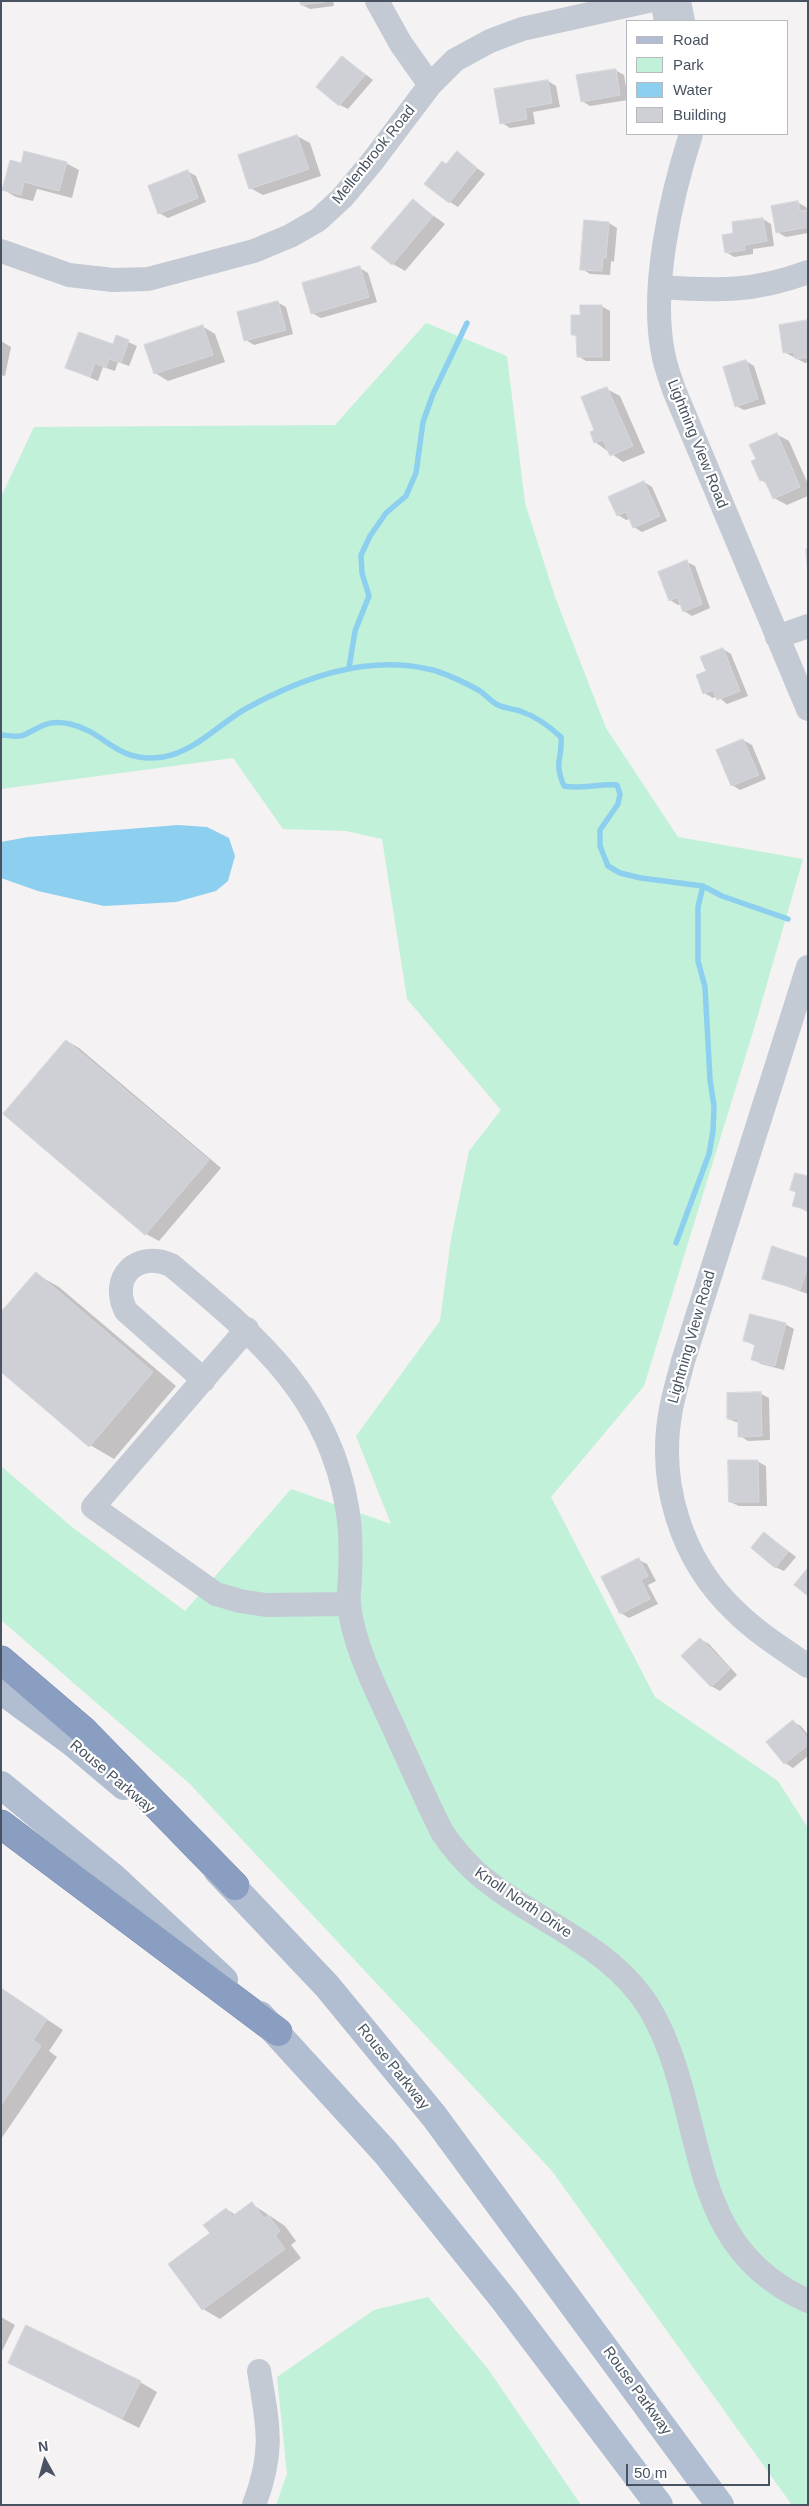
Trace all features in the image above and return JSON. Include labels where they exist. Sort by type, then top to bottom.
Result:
[{"type":"highway","points":[[1,1660],[84,1731],[234,1886]]},
{"type":"highway","points":[[1,1824],[40,1851],[278,2032]]},
{"type":"main road","name":"Rouse Parkway","points":[[1,1690],[73,1743],[169,1824],[234,1886],[326,1986],[434,2116],[716,2498]]},
{"type":"main road","points":[[1,1785],[127,1889],[278,2032],[385,2152],[415,2189],[504,2300],[658,2505]]},
{"type":"street","points":[[377,1],[401,44],[430,85]]},
{"type":"street","name":"Mellenbrook Road","points":[[1,251],[69,275],[112,280],[148,279],[254,251],[290,236],[318,220],[342,198],[372,162],[430,85],[455,60],[490,41],[522,29],[648,1]]},
{"type":"street","points":[[662,1],[666,20]]},
{"type":"street","points":[[679,1],[683,20]]},
{"type":"street","name":"Lightning View Road","points":[[680,135],[681,164]]},
{"type":"street","name":"Lightning View Road","points":[[691,135],[681,164],[665,242],[660,322],[663,353],[674,390],[808,709]]},
{"type":"street","points":[[661,287],[706,290],[745,289],[777,284],[808,272]]},
{"type":"street","points":[[777,637],[808,626]]},
{"type":"street","name":"Lightning View Road","points":[[808,966],[683,1361],[671,1410],[667,1450],[669,1486],[678,1521],[693,1555],[714,1589],[736,1613],[808,1666]]},
{"type":"street","name":"Knoll North Drive","points":[[204,1380],[126,1311],[120,1296],[120,1288],[134,1265],[151,1260],[160,1260],[171,1265],[247,1329],[284,1368],[305,1398],[324,1431],[347,1506],[350,1540],[349,1604],[368,1674],[442,1832],[458,1855],[477,1873],[504,1893],[590,1948],[616,1968],[635,1989],[654,2017],[676,2069],[709,2192],[720,2220],[753,2265],[775,2283],[808,2301]]},
{"type":"street","points":[[247,1329],[93,1507],[216,1594],[240,1601],[266,1605],[349,1604]]},
{"type":"street","points":[[254,2505],[264,2479],[269,2452],[268,2426],[259,2371]]},
{"type":"green space","points":[[426,323],[507,356],[525,503],[555,597],[606,728],[678,837],[803,859],[753,1032],[644,1386],[551,1497],[655,1697],[778,1781],[808,1828],[808,2505],[792,2505],[552,2171],[190,1784],[1,1620],[1,1466],[72,1527],[185,1611],[291,1489],[391,1524],[356,1436],[440,1321],[451,1239],[469,1151],[501,1110],[407,999],[382,839],[346,831],[283,829],[233,758],[1,789],[1,497],[34,427],[335,425]]},
{"type":"green space","points":[[428,2297],[488,2369],[581,2505],[276,2505],[287,2474],[277,2377],[374,2310]]},
{"type":"water","points":[[178,825],[207,827],[229,838],[235,856],[228,881],[216,891],[176,902],[104,906],[38,891],[1,878],[1,842],[28,837]]},
{"type":"building","points":[[300,1],[326,1],[326,2],[301,5]]},
{"type":"building","points":[[342,56],[365,75],[339,106],[316,87]]},
{"type":"building","points":[[616,69],[620,95],[581,102],[576,75]]},
{"type":"building","points":[[548,80],[552,103],[525,108],[527,119],[500,124],[494,89]]},
{"type":"building","points":[[297,135],[309,169],[249,189],[238,155]]},
{"type":"building","points":[[24,151],[67,162],[59,191],[24,182],[21,195],[2,190],[10,160],[21,163]]},
{"type":"building","points":[[457,151],[477,168],[449,203],[424,184],[442,161],[446,164]]},
{"type":"building","points":[[188,170],[198,198],[158,214],[148,186]]},
{"type":"building","points":[[413,199],[433,216],[392,265],[371,248]]},
{"type":"building","points":[[798,201],[800,211],[808,210],[808,227],[776,233],[771,206]]},
{"type":"building","points":[[763,218],[767,241],[745,245],[745,250],[725,253],[722,235],[733,233],[732,222]]},
{"type":"building","points":[[584,220],[609,222],[606,258],[603,257],[602,271],[580,270]]},
{"type":"building","points":[[360,266],[369,297],[311,314],[302,283]]},
{"type":"building","points":[[278,301],[286,330],[244,341],[237,312]]},
{"type":"building","points":[[580,305],[602,305],[602,357],[577,357],[576,335],[571,335],[571,315],[580,315]]},
{"type":"building","points":[[808,320],[808,357],[795,359],[794,352],[783,353],[779,325]]},
{"type":"building","points":[[203,325],[213,355],[154,374],[144,345]]},
{"type":"building","points":[[79,332],[113,344],[116,335],[129,340],[121,363],[109,359],[106,368],[95,363],[90,377],[65,368]]},
{"type":"building","points":[[746,360],[758,399],[735,407],[723,367]]},
{"type":"building","points":[[607,387],[633,446],[610,456],[603,440],[594,443],[590,432],[594,430],[581,397]]},
{"type":"building","points":[[777,433],[800,487],[773,499],[764,479],[760,481],[751,461],[756,459],[749,445]]},
{"type":"building","points":[[644,481],[660,516],[633,528],[626,512],[617,516],[608,497]]},
{"type":"building","points":[[806,549],[808,549],[808,574]]},
{"type":"building","points":[[687,560],[702,604],[683,612],[677,597],[669,601],[658,572]]},
{"type":"building","points":[[723,648],[740,691],[717,700],[713,690],[703,694],[696,675],[706,671],[700,657]]},
{"type":"building","points":[[743,739],[759,775],[731,786],[716,750]]},
{"type":"building","points":[[66,1040],[209,1160],[145,1235],[3,1114]]},
{"type":"building","points":[[795,1173],[808,1176],[808,1210],[792,1206],[796,1192],[790,1190]]},
{"type":"building","points":[[772,1246],[808,1258],[808,1266],[800,1290],[762,1279]]},
{"type":"building","points":[[36,1272],[153,1372],[89,1447],[1,1372],[1,1312]]},
{"type":"building","points":[[750,1314],[786,1323],[775,1366],[751,1360],[755,1344],[743,1341]]},
{"type":"building","points":[[761,1392],[762,1436],[738,1437],[738,1419],[727,1419],[727,1393]]},
{"type":"building","points":[[728,1460],[758,1460],[759,1502],[729,1502]]},
{"type":"building","points":[[764,1532],[788,1552],[775,1568],[751,1548]]},
{"type":"building","points":[[639,1558],[648,1576],[641,1580],[650,1599],[620,1614],[601,1577]]},
{"type":"building","points":[[808,1568],[808,1596],[794,1585]]},
{"type":"building","points":[[700,1638],[730,1669],[711,1687],[681,1656]]},
{"type":"building","points":[[793,1720],[808,1739],[808,1745],[784,1764],[766,1742]]},
{"type":"building","points":[[1,1988],[47,2019],[33,2040],[41,2046],[1,2105]]},
{"type":"building","points":[[252,2202],[264,2218],[268,2215],[280,2231],[275,2235],[285,2249],[202,2310],[168,2264],[210,2233],[203,2225],[226,2208],[232,2216]]},
{"type":"building","points":[[26,2325],[141,2381],[122,2419],[8,2363]]},
{"type":"waterway","points":[[349,668],[355,631],[369,596],[362,573],[361,555],[370,536],[386,513],[406,496],[416,473],[423,422],[433,394],[467,323]]},
{"type":"waterway","points":[[1,735],[22,736],[56,722],[83,728],[122,752],[133,756],[147,758],[163,757],[175,754],[197,743],[237,714],[268,697],[312,679],[358,667],[381,665],[404,665],[433,670],[475,688],[498,705],[531,716],[547,725],[561,737],[559,770],[564,786],[617,785],[620,794],[618,804],[600,830],[600,846],[608,866],[620,873],[641,878],[703,886],[722,896],[788,919]]},
{"type":"waterway","points":[[676,1243],[709,1154],[713,1131],[714,1106],[710,1080],[705,987],[698,961],[698,907],[703,886]]}]
